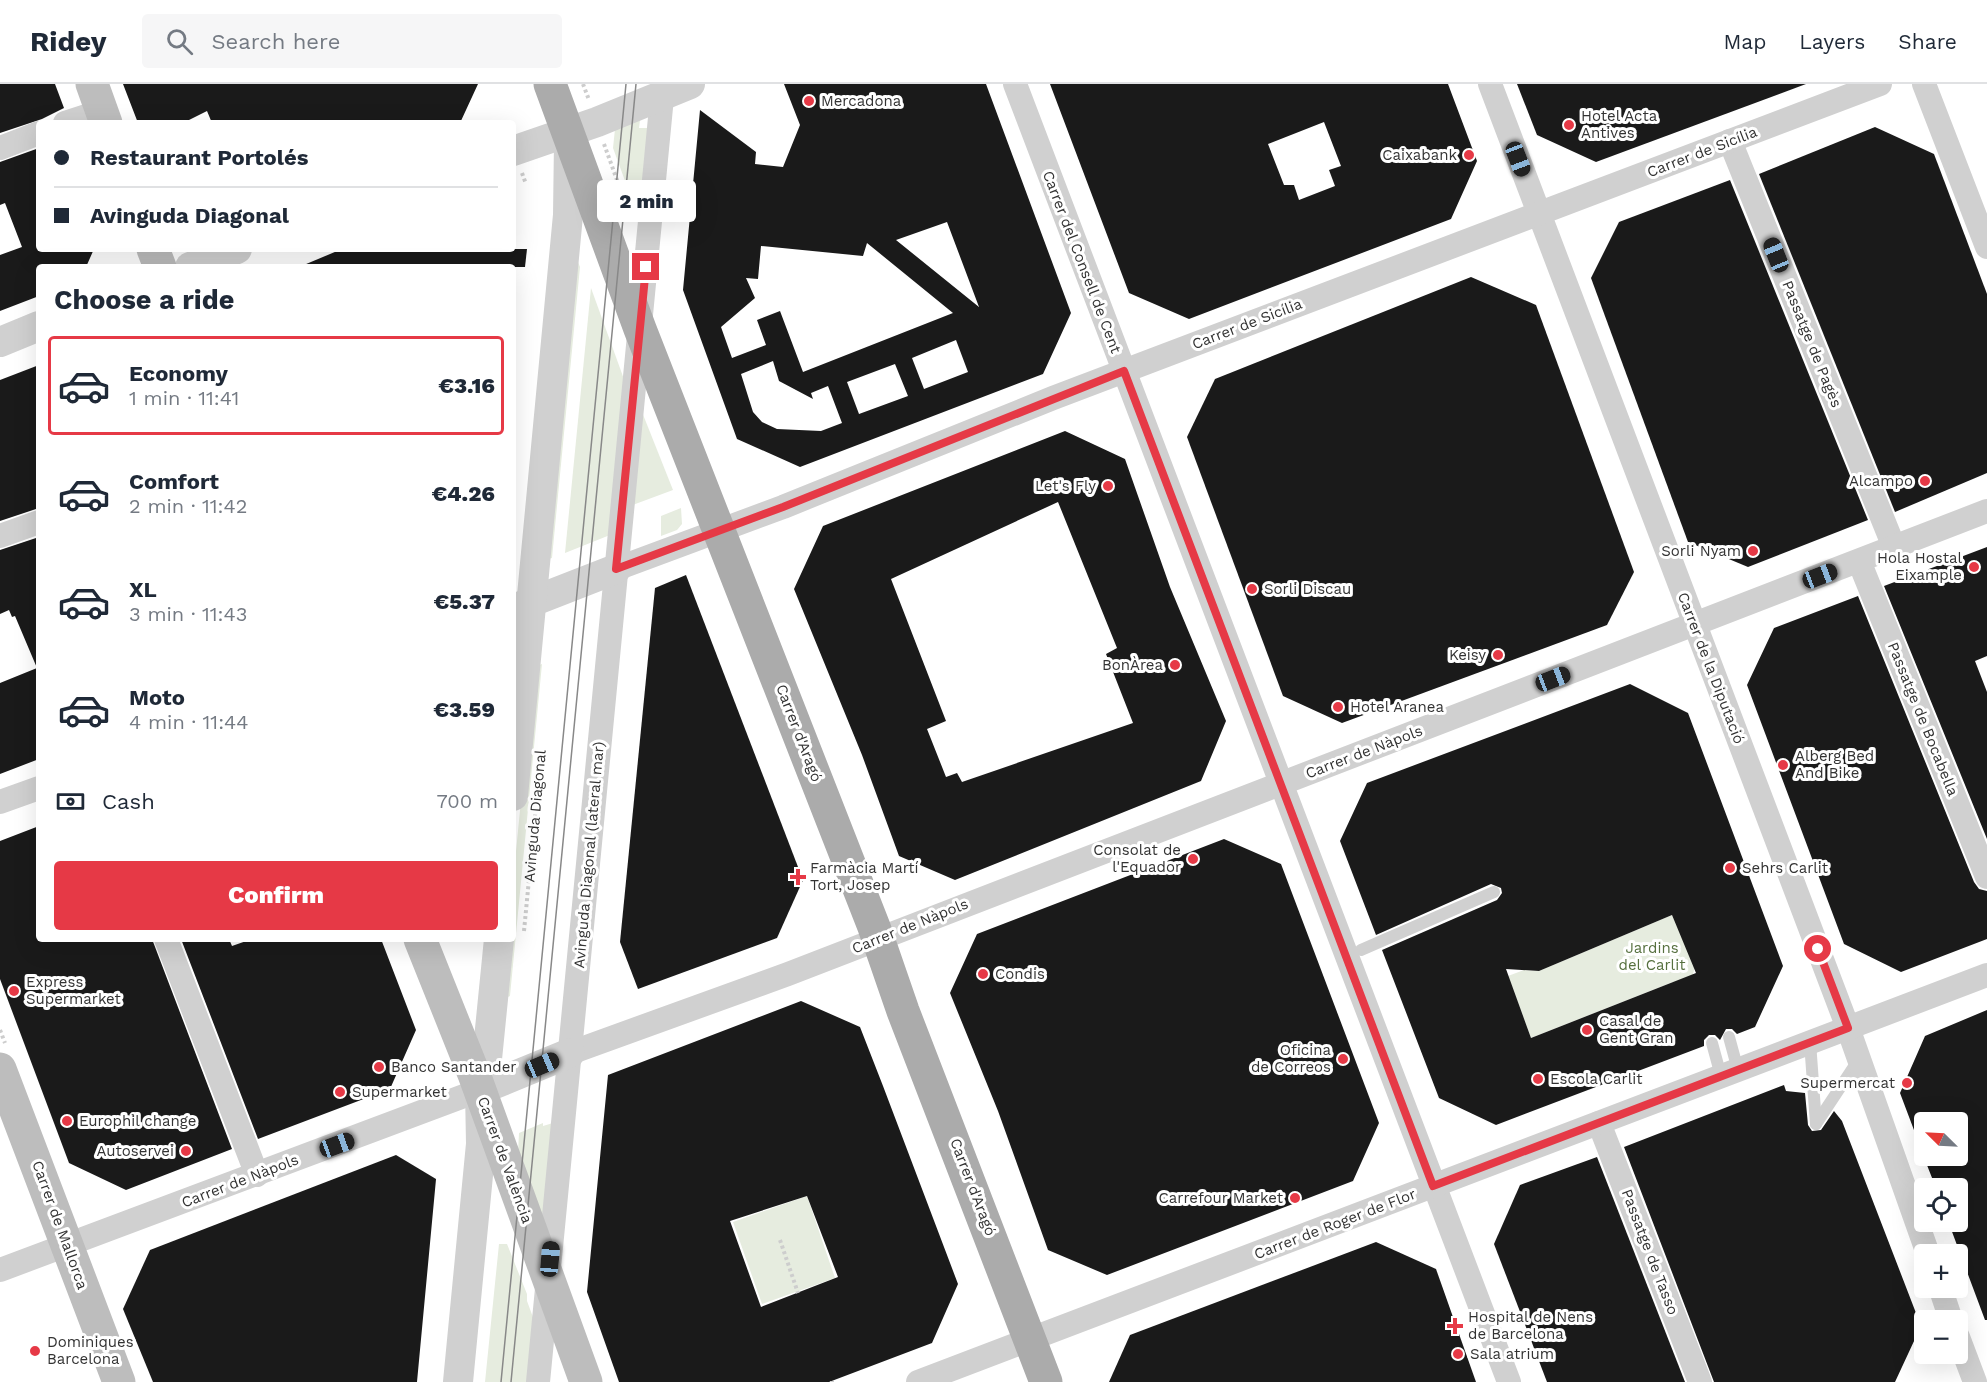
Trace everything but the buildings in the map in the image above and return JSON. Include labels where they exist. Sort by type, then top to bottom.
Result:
[{"type":"main road","name":"Carrer d'Aragó","points":[[550,84],[640,329],[879,939],[903,1011],[1046,1382]]},
{"type":"main road","name":"Carrer de València","points":[[421,942],[480,1090],[586,1382]]},
{"type":"main road","name":"Carrer de Mallorca","points":[[0,1069],[119,1382]]},
{"type":"street","points":[[516,150],[662,97],[690,84]]},
{"type":"street","name":"Carrer del Consell de Cent","points":[[1015,84],[1509,1382]]},
{"type":"street","name":"Carrer de la Diputació","points":[[1490,84],[1848,1028],[1924,1244]]},
{"type":"street","name":"Carrer de Sicília","points":[[616,569],[720,531],[1124,371],[1880,84]]},
{"type":"street","points":[[1924,84],[1987,247]]},
{"type":"street","points":[[640,329],[662,97]]},
{"type":"street","points":[[71,120],[100,106]]},
{"type":"street","points":[[524,800],[522,605],[568,215],[569,132]]},
{"type":"street","points":[[0,148],[36,134]]},
{"type":"street","name":"Passatge de Pagès","points":[[1730,141],[1894,547]]},
{"type":"street","points":[[198,264],[229,252]]},
{"type":"street","points":[[0,342],[36,327]]},
{"type":"street","name":"Avinguda Diagonal (lateral mar)","points":[[538,1382],[640,329]]},
{"type":"street","name":"Carrer de Nàpols","points":[[570,1053],[879,939],[1987,511]]},
{"type":"street","points":[[0,536],[36,523]]},
{"type":"street","name":"Passatge de Bocabella","points":[[1858,561],[1987,877]]},
{"type":"street","points":[[522,605],[616,569]]},
{"type":"street","points":[[0,802],[36,789]]},
{"type":"street","points":[[167,942],[257,1175]]},
{"type":"street","points":[[458,1382],[481,1144],[480,1090],[511,942]]},
{"type":"street","name":"Carrer de Roger de Flor","points":[[918,1382],[1987,975]]},
{"type":"street","points":[[480,1090],[570,1053]]},
{"type":"street","name":"Carrer de Nàpols","points":[[0,1270],[480,1090]]},
{"type":"street","name":"Passatge de Tasso","points":[[1599,1123],[1700,1382]]},
{"type":"street","points":[[1968,1363],[1975,1382]]},
{"type":"lane","points":[[1361,950],[1494,892]]},
{"type":"lane","points":[[1729,1037],[1730,1073]]},
{"type":"lane","points":[[1810,1042],[1816,1124],[1859,1059]]},
{"type":"lane","points":[[1712,1043],[1730,1073]]},
{"type":"path","points":[[583,84],[591,104]]},
{"type":"path","name":"Avinguda Diagonal","points":[[516,891],[524,800]]},
{"type":"path","points":[[780,1240],[798,1293]]},
{"type":"green space","points":[[640,120],[639,128],[649,128],[644,191],[633,190],[632,200],[613,148],[615,129]]},
{"type":"green space","points":[[574,252],[580,267],[552,558],[544,560]]},
{"type":"green space","points":[[591,288],[625,382],[610,535],[565,553]]},
{"type":"green space","points":[[642,412],[673,490],[630,506]]},
{"type":"green space","points":[[681,508],[682,524],[677,530],[661,536],[661,516]]},
{"type":"green space","points":[[542,664],[516,934],[516,851],[534,667]]},
{"type":"green space","name":"Jardins del Carlit","points":[[1672,915],[1695,967],[1693,974],[1702,989],[1673,982],[1531,1038],[1508,976],[1524,970],[1539,971]]},
{"type":"green space","points":[[512,942],[515,942],[510,996],[502,1000]]},
{"type":"green space","points":[[543,1123],[543,1126],[553,1123],[543,1221],[518,1153],[519,1133]]},
{"type":"green space","points":[[807,1196],[835,1278],[762,1304],[733,1222]]},
{"type":"green space","points":[[499,1244],[507,1244],[527,1294],[527,1301],[534,1320],[528,1382],[485,1382]]},
{"type":"tram line","points":[[501,1382],[626,84]]},
{"type":"tram line","points":[[511,1382],[636,84]]},
{"type":"place","name":"Mercadona","points":[[809,101]]},
{"type":"place","name":"Hotel Acta Antives","points":[[1569,125]]},
{"type":"place","name":"Caixabank","points":[[1469,155]]},
{"type":"place","name":"Alcampo","points":[[1925,481]]},
{"type":"place","name":"Let's Fly","points":[[1108,486]]},
{"type":"place","name":"Sorli Nyam","points":[[1753,551]]},
{"type":"place","name":"Hola Hostal Eixample","points":[[1974,567]]},
{"type":"place","name":"Sorli Discau","points":[[1252,589]]},
{"type":"place","name":"Keisy","points":[[1498,655]]},
{"type":"place","name":"BonÀrea","points":[[1175,665]]},
{"type":"place","name":"Hotel Aranea","points":[[1338,707]]},
{"type":"place","name":"Alberg Bed And Bike","points":[[1783,765]]},
{"type":"place","name":"Consolat de l'Equador","points":[[1193,859]]},
{"type":"place","name":"Sehrs Carlit","points":[[1730,868]]},
{"type":"place","name":"Farmàcia Martí Tort, Josep","points":[[798,877]]},
{"type":"place","name":"Condis","points":[[983,974]]},
{"type":"place","name":"Express Supermarket","points":[[14,991]]},
{"type":"place","name":"Casal de Gent Gran","points":[[1587,1030]]},
{"type":"place","name":"Oficina de Correos","points":[[1343,1059]]},
{"type":"place","name":"Banco Santander","points":[[379,1067]]},
{"type":"place","name":"Escola Carlit","points":[[1538,1079]]},
{"type":"place","name":"Supermercat","points":[[1907,1083]]},
{"type":"place","name":"Supermarket","points":[[340,1092]]},
{"type":"place","name":"Europhil change","points":[[67,1121]]},
{"type":"place","name":"Autoservei","points":[[186,1151]]},
{"type":"place","name":"Carrefour Market","points":[[1295,1198]]},
{"type":"place","name":"Hospital de Nens de Barcelona","points":[[1455,1326]]},
{"type":"place","name":"Dominiques Barcelona","points":[[35,1351]]},
{"type":"place","name":"Sala atrium","points":[[1458,1354]]},
{"type":"route","points":[[646,267],[616,569],[783,507],[1124,371],[1433,1186],[1848,1028],[1818,949]]}]
